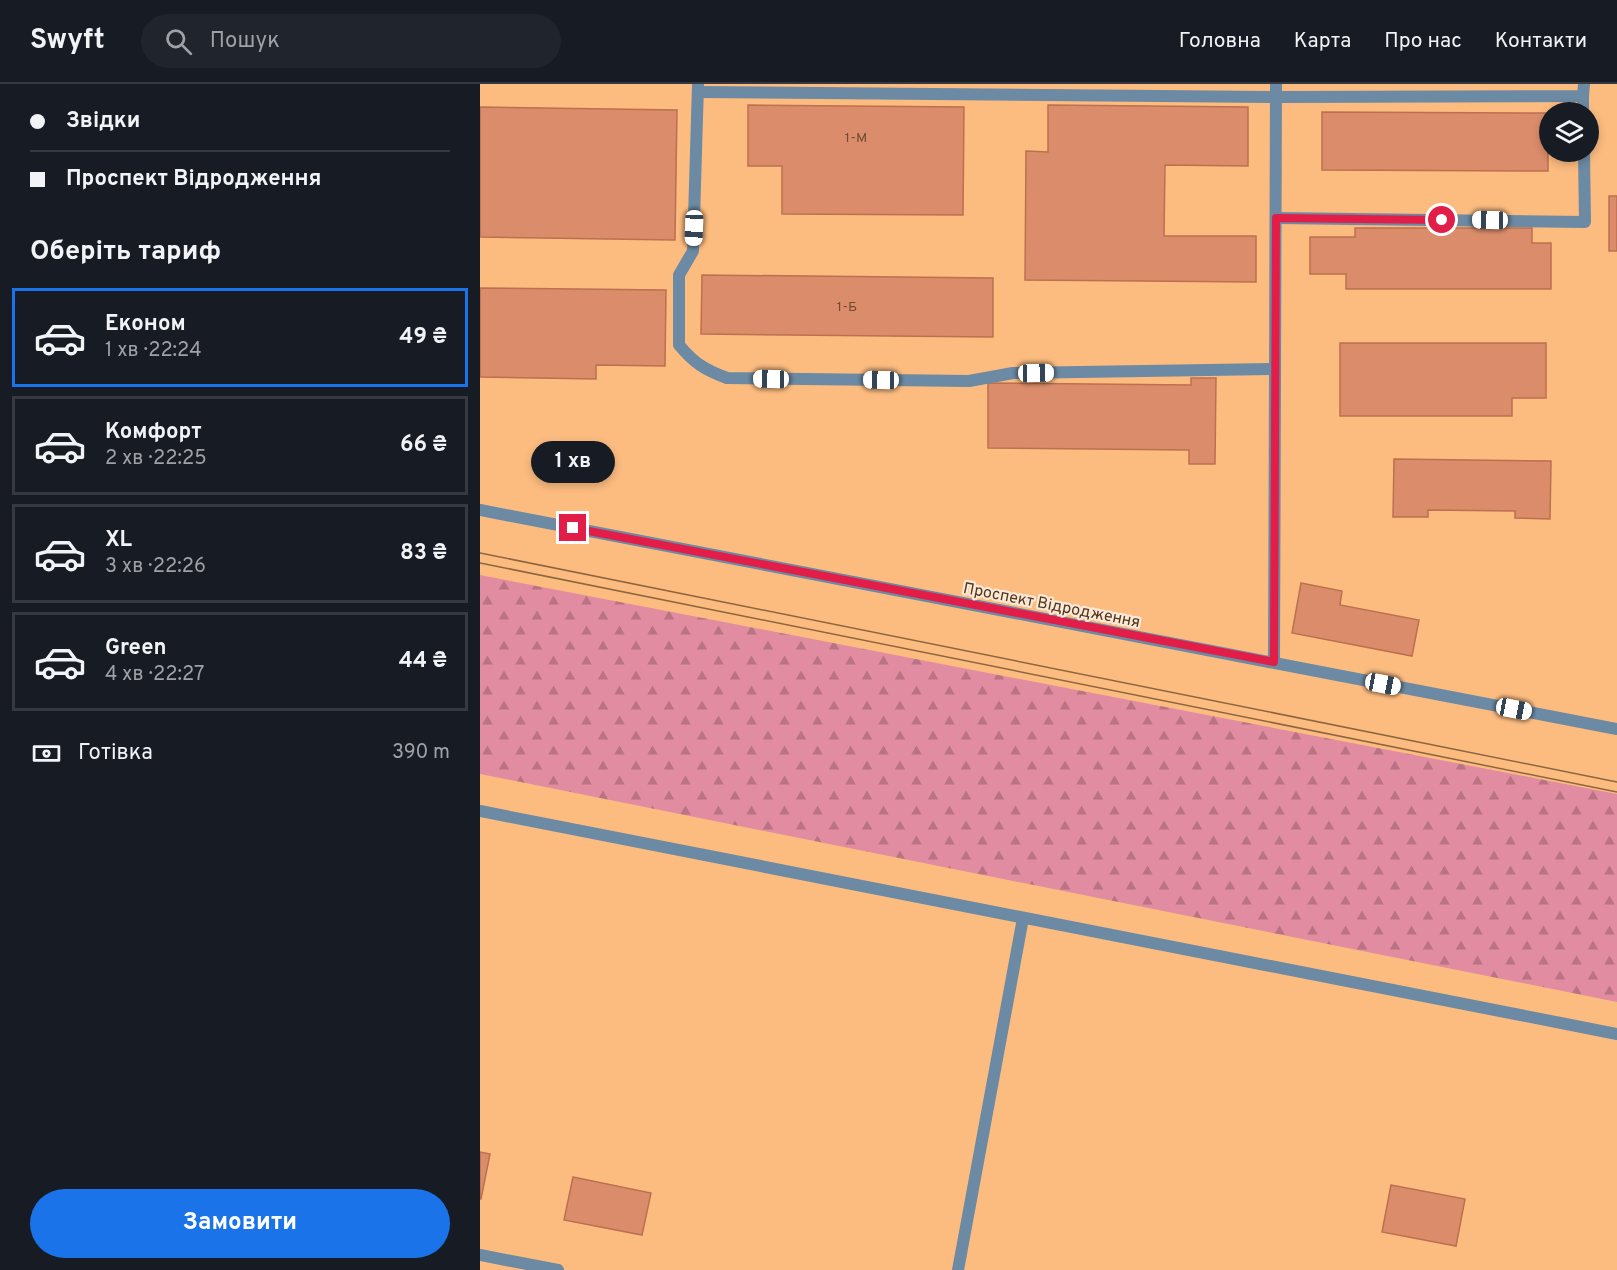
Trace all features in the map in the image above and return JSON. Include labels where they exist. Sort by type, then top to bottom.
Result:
[{"type":"street","points":[[1274,662],[1276,84]]},
{"type":"street","points":[[1275,369],[1013,374],[969,381],[728,378],[709,371],[693,361],[679,345],[679,275],[693,251],[698,88],[1276,97],[1583,90]]},
{"type":"street","points":[[1276,218],[1585,222],[1584,162]]},
{"type":"street","name":"Проспект Відродження","points":[[480,510],[1617,729]]},
{"type":"street","points":[[480,811],[1617,1034]]},
{"type":"street","points":[[958,1270],[1023,918]]},
{"type":"street","points":[[480,1255],[558,1270]]},
{"type":"green space","points":[[480,575],[1617,794],[1617,1002],[480,774]]},
{"type":"building","points":[[748,105],[964,107],[963,215],[782,214],[782,166],[748,166]]},
{"type":"building","points":[[1048,105],[1248,107],[1248,166],[1165,165],[1164,236],[1256,236],[1256,282],[1025,280],[1026,151],[1048,152]]},
{"type":"building","points":[[480,107],[677,110],[675,240],[480,237]]},
{"type":"building","points":[[1322,112],[1539,113],[1539,162],[1548,162],[1548,171],[1322,170]]},
{"type":"building","points":[[1609,196],[1617,196],[1617,251],[1609,251]]},
{"type":"building","points":[[1355,228],[1532,228],[1532,243],[1551,243],[1551,289],[1346,289],[1346,274],[1310,274],[1310,237],[1355,237]]},
{"type":"building","points":[[702,275],[993,278],[993,337],[701,334]]},
{"type":"building","points":[[480,288],[666,290],[665,366],[596,365],[596,379],[480,377]]},
{"type":"building","points":[[1340,343],[1546,343],[1546,398],[1512,398],[1512,416],[1340,416]]},
{"type":"building","points":[[1191,378],[1216,378],[1215,464],[1189,464],[1189,450],[988,448],[988,383],[1191,385]]},
{"type":"building","points":[[1394,459],[1551,461],[1550,519],[1515,518],[1515,511],[1428,510],[1428,517],[1393,517]]},
{"type":"building","points":[[1301,583],[1342,591],[1340,605],[1419,620],[1412,656],[1292,633]]},
{"type":"building","points":[[480,1152],[490,1154],[481,1199],[480,1199]]},
{"type":"building","points":[[573,1177],[651,1193],[642,1235],[564,1220]]},
{"type":"building","points":[[1391,1185],[1465,1199],[1456,1246],[1382,1232]]},
{"type":"tram line","points":[[480,553],[1617,782]]},
{"type":"tram line","points":[[480,563],[1617,792]]},
{"type":"route","points":[[573,528],[1274,662],[1276,218],[1442,220]]}]
